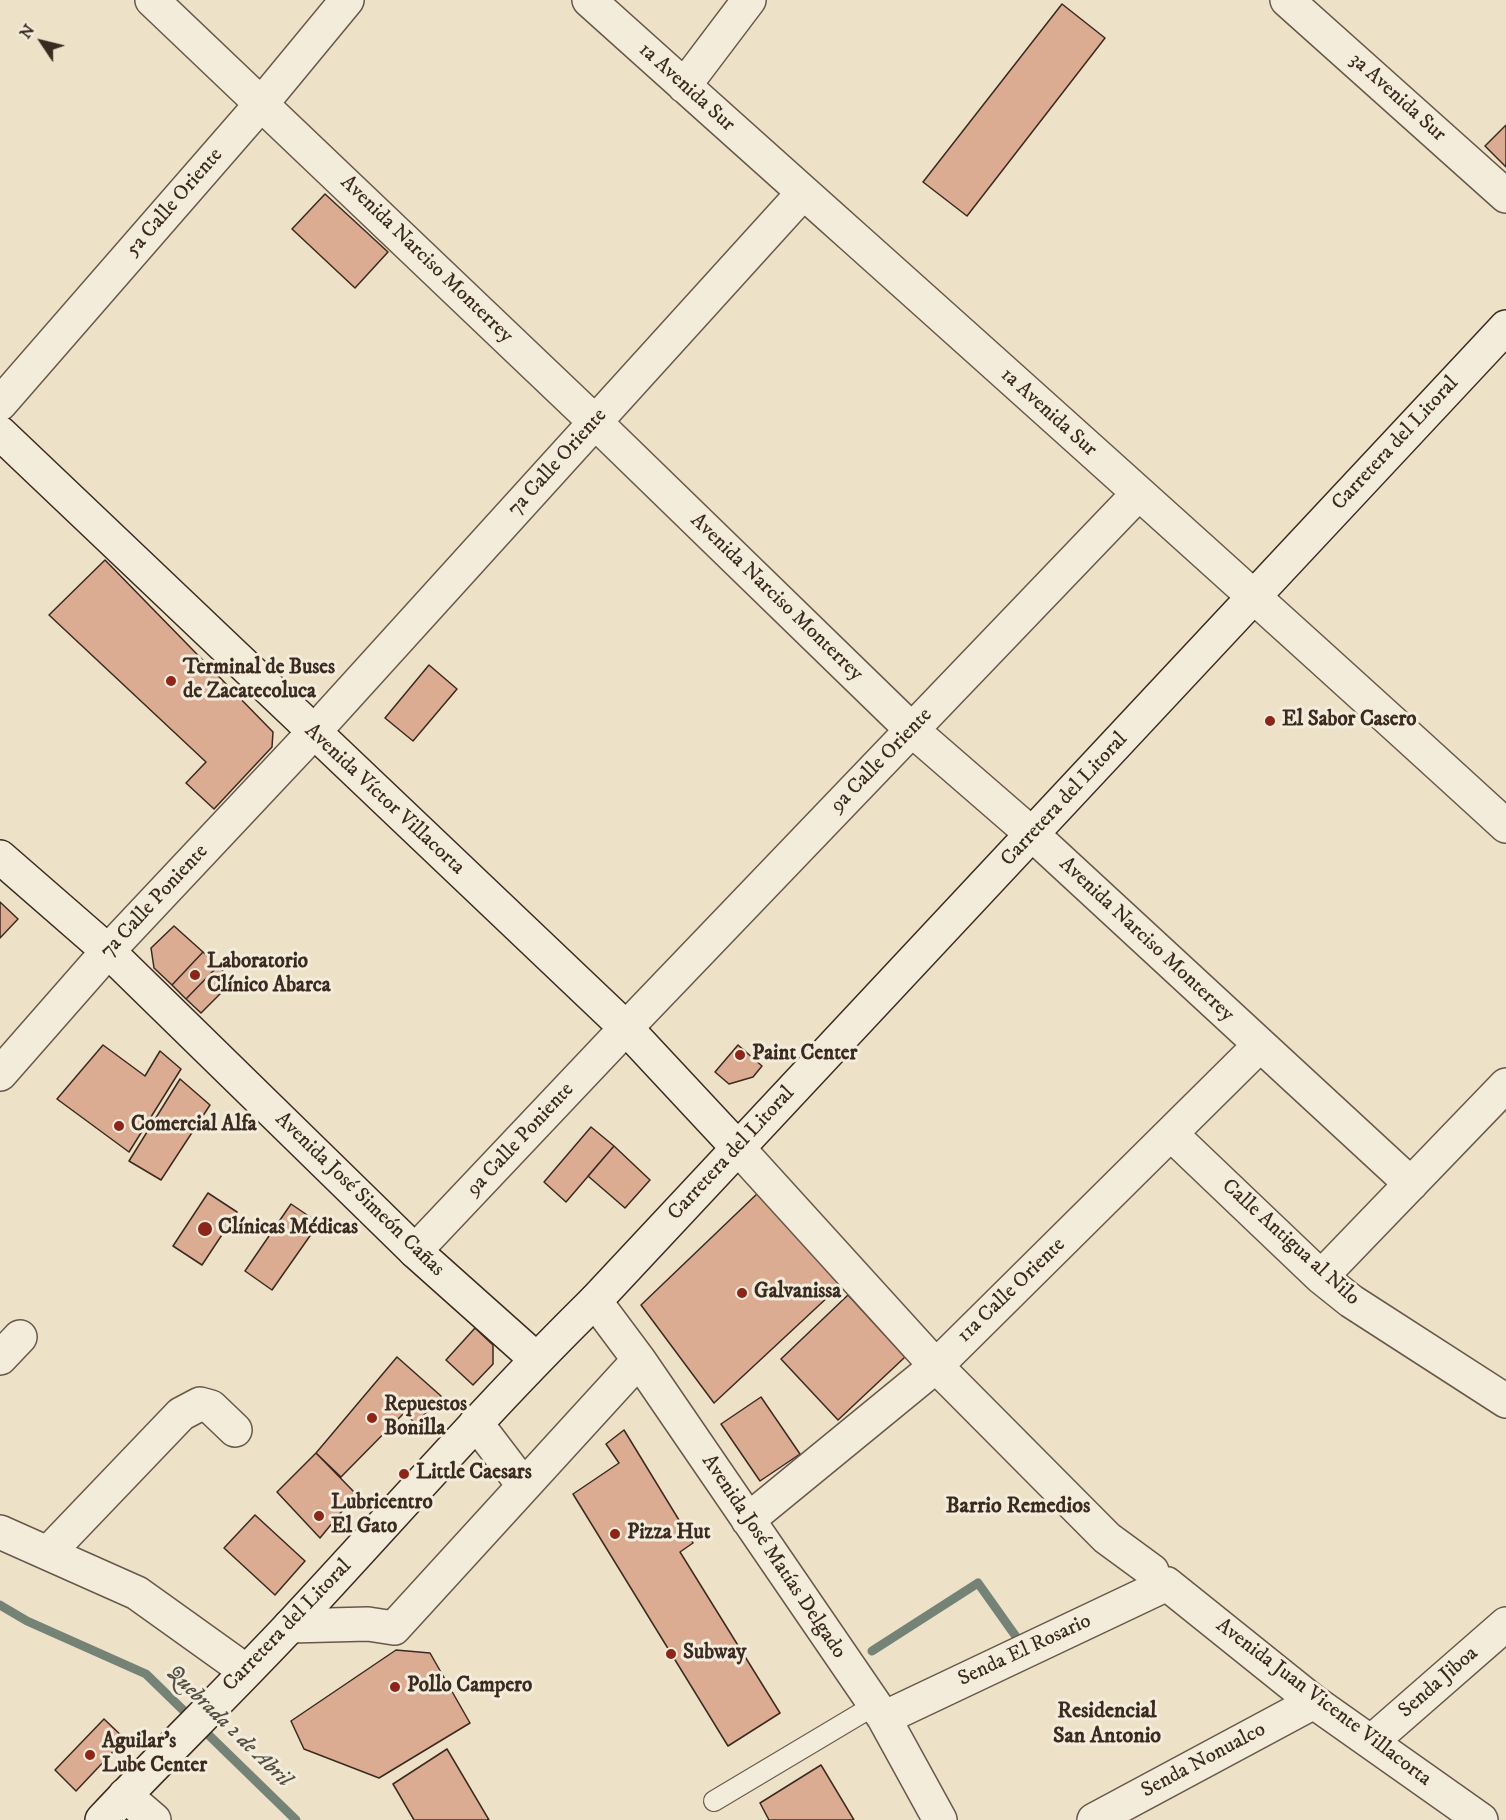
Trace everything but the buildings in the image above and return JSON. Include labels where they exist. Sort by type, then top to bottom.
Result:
[{"type":"street","name":"Avenida Narciso Monterrey","points":[[152,0],[595,422],[912,730],[1033,835],[1411,1184]]},
{"type":"street","name":"5a Calle Oriente","points":[[0,404],[262,103],[347,0]]},
{"type":"street","name":"1a Avenida Sur","points":[[589,0],[1138,494],[1254,595],[1506,825]]},
{"type":"street","points":[[684,86],[749,0]]},
{"type":"street","name":"3a Avenida Sur","points":[[1287,0],[1506,196]]},
{"type":"street","name":"7a Calle Oriente","points":[[313,733],[803,193]]},
{"type":"street","name":"Carretera del Litoral","points":[[102,1820],[171,1746],[290,1626],[476,1423],[595,1301],[737,1147],[1033,835],[1254,595],[1506,327]]},
{"type":"street","name":"Avenida Víctor Villacorta","points":[[0,434],[626,1028],[737,1147]]},
{"type":"street","name":"9a Calle Oriente","points":[[626,1028],[1138,494]]},
{"type":"street","name":"7a Calle Poniente","points":[[0,1074],[108,951],[313,733]]},
{"type":"street","name":"Avenida José Simeón Cañas","points":[[0,857],[108,951],[416,1251],[536,1359]]},
{"type":"street","name":"9a Calle Poniente","points":[[416,1251],[626,1028]]},
{"type":"street","name":"11a Calle Oriente","points":[[748,1520],[936,1366],[1260,1045]]},
{"type":"street","points":[[1321,1276],[1506,1085]]},
{"type":"street","name":"Calle Antigua al Nilo","points":[[1172,1134],[1321,1276],[1351,1301],[1506,1401]]},
{"type":"street","name":"Avenida Juan Vicente Villacorta","points":[[737,1147],[936,1366],[1107,1538],[1160,1577],[1314,1702],[1481,1820]]},
{"type":"street","name":"Avenida José Matías Delgado","points":[[595,1301],[639,1360],[880,1712],[940,1820]]},
{"type":"street","points":[[290,1626],[368,1624],[394,1628],[639,1360]]},
{"type":"street","points":[[48,1553],[181,1414],[200,1404],[211,1407],[235,1430]]},
{"type":"street","points":[[476,1423],[524,1486]]},
{"type":"street","points":[[0,1532],[137,1593],[246,1671]]},
{"type":"street","name":"Senda El Rosario","points":[[880,1712],[1160,1577]]},
{"type":"street","name":"Senda Jiboa","points":[[1371,1742],[1506,1624]]},
{"type":"street","name":"Senda Nonualco","points":[[1094,1820],[1314,1702]]},
{"type":"street","points":[[125,1795],[154,1820]]},
{"type":"lane","points":[[714,1801],[880,1712]]},
{"type":"waterway","points":[[872,1651],[978,1583],[1022,1645]]},
{"type":"waterway","name":"Quebrada 2 de Abril","points":[[0,1605],[27,1621],[146,1674],[296,1820]]},
{"type":"place","name":"Terminal de Buses de Zacatecoluca","points":[[171,681]]},
{"type":"place","name":"El Sabor Casero","points":[[1270,721]]},
{"type":"place","name":"Laboratorio Clínico Abarca","points":[[195,975]]},
{"type":"place","name":"Paint Center","points":[[740,1055]]},
{"type":"place","name":"Comercial Alfa","points":[[119,1126]]},
{"type":"place","name":"Clínicas Médicas","points":[[205,1229]]},
{"type":"place","name":"Galvanissa","points":[[742,1293]]},
{"type":"place","name":"Repuestos Bonilla","points":[[372,1418]]},
{"type":"place","name":"Little Caesars","points":[[404,1474]]},
{"type":"place","name":"Lubricentro El Gato","points":[[319,1516]]},
{"type":"place","name":"Pizza Hut","points":[[615,1534]]},
{"type":"place","name":"Subway","points":[[671,1654]]},
{"type":"place","name":"Pollo Campero","points":[[395,1687]]},
{"type":"place","name":"Aguilar's Lube Center","points":[[90,1755]]},
{"type":"district","name":"Barrio Remedios","points":[[1018,1507]]},
{"type":"district","name":"Residencial San Antonio","points":[[1107,1724]]}]
